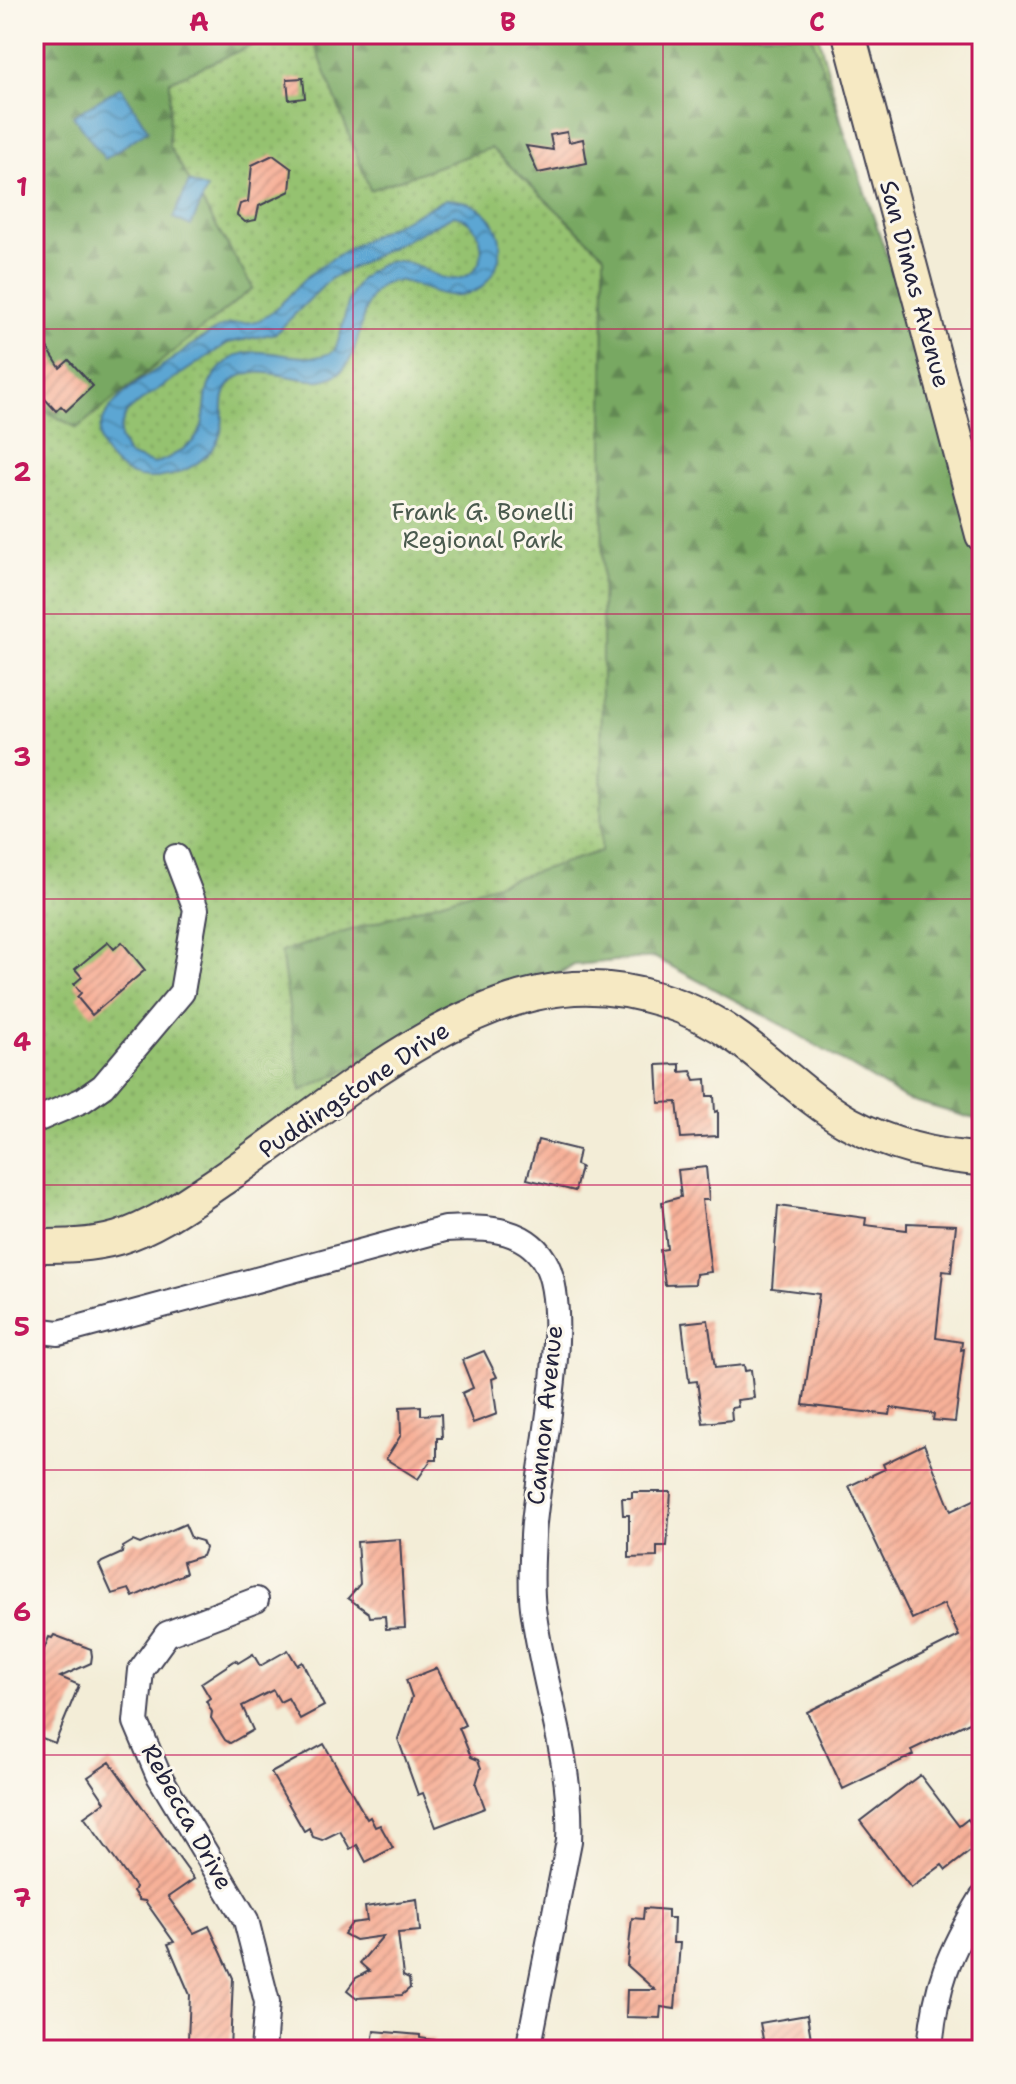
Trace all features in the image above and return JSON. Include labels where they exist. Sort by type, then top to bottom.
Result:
[{"type":"street","name":"San Dimas Avenue","points":[[849,34],[982,535]]},
{"type":"street","points":[[34,1121],[83,1100],[103,1086],[182,992],[196,909],[176,857]]},
{"type":"street","name":"Puddingstone Drive","points":[[34,1246],[70,1246],[117,1238],[167,1217],[409,1049],[458,1021],[532,994],[575,988],[608,989],[651,996],[703,1017],[738,1038],[803,1092],[849,1123],[898,1146],[982,1159]]},
{"type":"street","name":"Cannon Avenue","points":[[34,1330],[59,1333],[445,1229],[481,1227],[509,1233],[529,1244],[544,1260],[554,1288],[557,1326],[533,1532],[533,1606],[571,1806],[569,1841],[528,2050]]},
{"type":"street","name":"Rebecca Drive","points":[[256,1600],[167,1634],[141,1670],[136,1722],[158,1774],[246,1920],[267,2002],[263,2050]]},
{"type":"street","points":[[930,2050],[934,2002],[958,1937],[982,1898]]},
{"type":"green space","name":"Frank G. Bonelli Regional Park","points":[[34,34],[818,34],[859,187],[982,1121],[906,1099],[782,1025],[654,957],[574,965],[532,994],[470,1014],[167,1217],[34,1246]]},
{"type":"green space","points":[[34,34],[278,34],[170,81],[169,146],[253,288],[77,428],[34,405]]},
{"type":"green space","points":[[311,34],[811,34],[982,534],[982,1121],[906,1099],[782,1025],[654,957],[574,965],[301,1091],[281,952],[601,851],[604,255],[491,148],[370,190]]},
{"type":"water","points":[[121,87],[148,130],[105,159],[73,116]]},
{"type":"water","points":[[189,182],[207,189],[191,226],[173,218]]},
{"type":"water","points":[[446,199],[479,208],[497,230],[499,259],[493,274],[481,288],[449,295],[401,281],[390,281],[379,287],[365,310],[353,354],[346,366],[336,375],[321,380],[264,373],[242,375],[233,381],[225,393],[221,432],[215,445],[206,456],[179,473],[148,478],[134,475],[121,469],[105,453],[100,436],[103,420],[126,391],[217,329],[265,317],[328,261]],"holes":[[[454,215],[464,219],[478,234],[481,245],[478,265],[471,273],[450,279],[405,262],[392,261],[378,266],[363,277],[352,293],[334,351],[308,357],[266,352],[240,354],[228,361],[211,380],[203,424],[191,443],[173,456],[154,464],[128,455],[120,439],[120,428],[127,412],[145,398],[228,343],[276,333],[330,279]]]},
{"type":"building","points":[[303,78],[305,98],[289,100],[287,79]]},
{"type":"building","points":[[567,132],[569,142],[583,139],[587,163],[538,173],[526,146],[553,150],[550,135]]},
{"type":"building","points":[[273,155],[292,169],[290,191],[259,206],[256,220],[245,222],[237,215],[240,204],[248,202],[252,165]]},
{"type":"building","points":[[34,326],[60,368],[69,360],[93,386],[66,411],[61,406],[56,411],[34,387]]},
{"type":"building","points":[[108,942],[114,949],[122,942],[145,970],[92,1015],[77,997],[81,993],[74,984],[82,977],[75,969]]},
{"type":"building","points":[[680,1064],[680,1072],[691,1071],[695,1080],[706,1079],[707,1096],[714,1096],[715,1112],[718,1111],[718,1136],[681,1138],[677,1102],[659,1103],[657,1065]]},
{"type":"building","points":[[538,1140],[579,1150],[576,1165],[581,1167],[575,1191],[527,1179]]},
{"type":"building","points":[[706,1167],[709,1200],[702,1200],[711,1272],[696,1274],[695,1284],[665,1285],[660,1250],[667,1249],[662,1202],[681,1197],[678,1170]]},
{"type":"building","points":[[778,1206],[866,1218],[865,1225],[907,1230],[907,1223],[956,1225],[951,1272],[943,1271],[936,1338],[962,1342],[961,1350],[964,1349],[955,1422],[933,1420],[934,1414],[891,1408],[890,1415],[803,1405],[819,1294],[772,1288]]},
{"type":"building","points":[[708,1320],[715,1368],[744,1365],[745,1371],[751,1370],[754,1398],[737,1400],[738,1407],[731,1408],[732,1420],[703,1423],[697,1381],[689,1382],[682,1323]]},
{"type":"building","points":[[484,1351],[497,1377],[492,1379],[497,1414],[473,1423],[462,1393],[473,1388],[462,1360]]},
{"type":"building","points":[[421,1406],[421,1415],[441,1414],[442,1438],[437,1438],[437,1460],[431,1460],[418,1479],[386,1459],[401,1435],[400,1407]]},
{"type":"building","points":[[924,1444],[951,1511],[982,1496],[982,1716],[911,1750],[913,1755],[843,1789],[807,1712],[959,1636],[944,1604],[912,1619],[849,1486],[885,1469],[883,1464]]},
{"type":"building","points":[[632,1492],[671,1492],[667,1546],[657,1546],[657,1557],[629,1558],[629,1515],[623,1515],[622,1498],[632,1498]]},
{"type":"building","points":[[185,1524],[191,1538],[202,1541],[205,1548],[202,1556],[183,1562],[186,1573],[133,1597],[129,1589],[112,1594],[99,1565],[102,1562],[122,1553],[123,1547],[133,1541],[140,1544]]},
{"type":"building","points":[[400,1539],[405,1628],[386,1629],[385,1616],[370,1617],[348,1598],[360,1584],[357,1542]]},
{"type":"building","points":[[54,1635],[91,1649],[92,1656],[91,1663],[60,1677],[79,1685],[55,1743],[34,1735],[34,1665],[37,1666],[49,1637]]},
{"type":"building","points":[[288,1650],[297,1665],[302,1662],[324,1706],[300,1719],[288,1698],[280,1702],[273,1690],[242,1706],[253,1730],[230,1743],[225,1740],[211,1718],[212,1712],[206,1701],[210,1698],[201,1683],[236,1660],[238,1663],[253,1654],[260,1666]]},
{"type":"building","points":[[437,1668],[465,1725],[459,1728],[471,1757],[478,1760],[481,1768],[476,1784],[485,1808],[436,1827],[423,1793],[418,1795],[398,1739],[412,1697],[406,1680]]},
{"type":"building","points":[[324,1744],[367,1819],[370,1817],[375,1827],[380,1825],[393,1848],[366,1862],[357,1845],[350,1849],[340,1831],[322,1840],[313,1837],[309,1828],[304,1831],[271,1773]]},
{"type":"building","points":[[110,1762],[194,1879],[168,1897],[194,1933],[209,1926],[233,1978],[230,2050],[191,2050],[192,2041],[188,2040],[190,1995],[168,1944],[174,1942],[145,1901],[139,1900],[133,1891],[135,1887],[84,1817],[105,1802],[88,1777]]},
{"type":"building","points":[[920,1775],[959,1826],[968,1819],[982,1842],[946,1870],[942,1865],[911,1888],[860,1821]]},
{"type":"building","points":[[417,1899],[420,1931],[398,1933],[403,1976],[409,1979],[410,1988],[402,1995],[357,1998],[347,1990],[356,1978],[369,1971],[360,1963],[383,1936],[355,1940],[344,1934],[352,1923],[367,1921],[365,1907]]},
{"type":"building","points":[[644,1908],[668,1910],[668,1918],[674,1918],[673,1943],[680,1943],[675,2009],[661,2007],[660,2018],[626,2017],[627,1990],[655,1990],[627,1965],[632,1918],[643,1919]]},
{"type":"building","points":[[807,2015],[813,2050],[765,2050],[760,2023]]},
{"type":"building","points":[[374,2031],[420,2035],[420,2038],[434,2040],[433,2050],[371,2050]]}]
